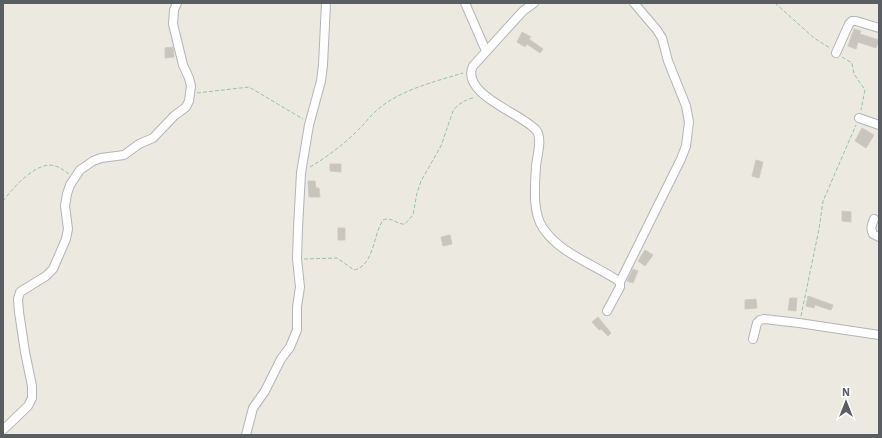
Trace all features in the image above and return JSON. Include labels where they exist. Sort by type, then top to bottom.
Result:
[{"type":"street","points":[[3,430],[28,406],[32,398],[32,386],[18,312],[18,299],[20,292],[46,276],[53,269],[66,239],[68,229],[65,206],[67,194],[75,177],[93,161],[101,158],[124,155],[139,144],[153,138],[186,106],[191,94],[189,78],[183,65],[174,28],[173,17],[177,3]]},
{"type":"street","points":[[246,435],[253,408],[265,391],[278,364],[296,336],[297,307],[300,288],[297,259],[302,173],[310,125],[324,65],[326,3]]},
{"type":"street","points":[[465,3],[486,51]]},
{"type":"street","points":[[534,3],[523,11],[473,66],[470,71],[471,78],[482,94],[518,116],[537,131],[539,137],[536,166],[536,204],[537,215],[543,229],[570,253],[620,282]]},
{"type":"street","points":[[607,311],[681,159],[686,146],[689,122],[686,106],[668,61],[662,38],[634,3]]},
{"type":"street","points":[[836,53],[849,24],[852,21],[879,28]]},
{"type":"street","points":[[859,118],[879,125]]},
{"type":"street","points":[[874,219],[871,226],[872,231],[873,234],[879,237]]},
{"type":"street","points":[[753,339],[757,323],[760,320],[799,323],[879,335]]},
{"type":"path","points":[[775,3],[814,38],[852,63],[854,74],[865,90],[859,118],[823,201],[819,229],[799,323]]},
{"type":"path","points":[[302,173],[339,147],[358,130],[376,110],[398,96],[470,71]]},
{"type":"path","points":[[191,94],[249,87],[297,115],[310,125]]},
{"type":"path","points":[[297,259],[337,258],[354,270],[364,265],[369,257],[378,228],[383,220],[389,219],[402,225],[405,224],[413,215],[421,181],[441,146],[456,106],[468,99],[482,94]]},
{"type":"path","points":[[3,200],[18,183],[40,168],[48,165],[55,166],[75,177]]},
{"type":"building","points":[[854,29],[861,31],[860,34],[879,40],[876,48],[858,42],[856,49],[848,46]]},
{"type":"building","points":[[522,32],[531,37],[529,39],[543,49],[540,53],[527,44],[525,47],[517,42]]},
{"type":"building","points":[[173,47],[174,57],[165,58],[165,48]]},
{"type":"building","points":[[862,128],[874,135],[866,148],[855,141]]},
{"type":"building","points":[[756,160],[763,162],[759,178],[752,176]]},
{"type":"building","points":[[330,164],[341,164],[341,172],[330,171]]},
{"type":"building","points":[[308,181],[315,181],[316,188],[319,188],[320,197],[309,197]]},
{"type":"building","points":[[842,211],[851,212],[851,222],[842,221]]},
{"type":"building","points":[[338,228],[345,228],[345,240],[338,240]]},
{"type":"building","points":[[450,235],[452,244],[443,246],[441,237]]},
{"type":"building","points":[[645,250],[653,255],[645,266],[638,261]]},
{"type":"building","points":[[633,269],[638,271],[633,283],[627,281]]},
{"type":"building","points":[[808,296],[833,305],[831,310],[815,305],[814,308],[806,306]]},
{"type":"building","points":[[790,298],[797,298],[796,311],[788,310]]},
{"type":"building","points":[[756,299],[757,308],[745,309],[745,300]]},
{"type":"building","points":[[598,317],[611,333],[608,336],[601,329],[599,330],[592,322]]}]
